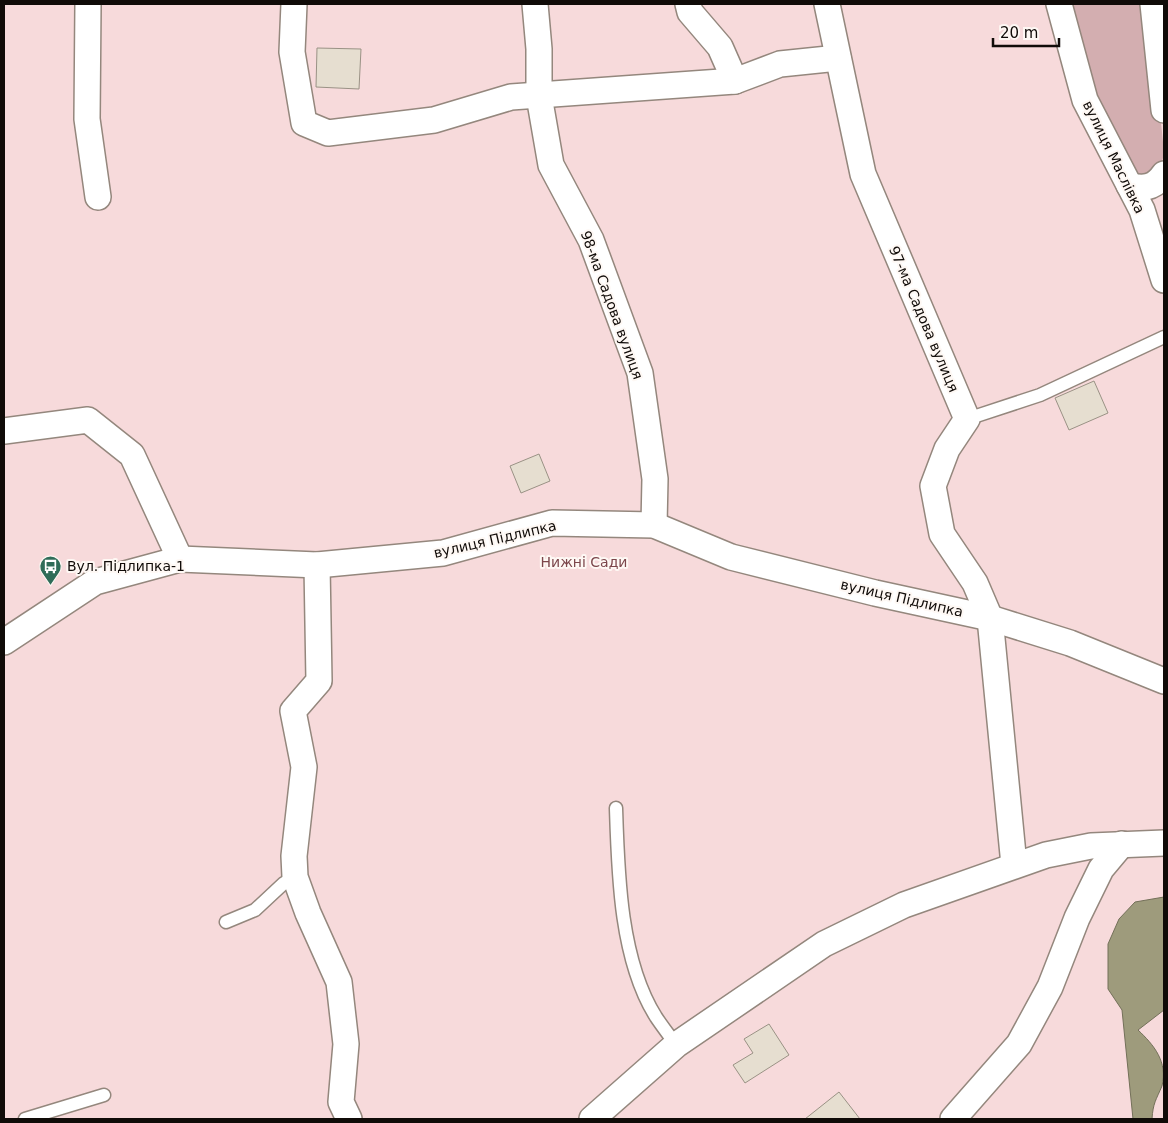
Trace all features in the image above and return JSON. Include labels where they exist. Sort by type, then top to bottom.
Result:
[{"type":"street","points":[[88,4],[86,120],[98,196]]},
{"type":"street","points":[[294,4],[292,52],[304,123],[328,133],[434,120],[511,97],[735,81],[780,64],[838,58]]},
{"type":"street","name":"98-ма Садова вулиця","points":[[535,4],[539,49],[540,96],[550,165],[591,240],[640,373],[655,479],[654,525]]},
{"type":"street","points":[[688,4],[690,12],[720,47],[735,81]]},
{"type":"street","name":"97-ма Садова вулиця","points":[[827,4],[862,174],[967,419]]},
{"type":"street","name":"вулиця Маслівка","points":[[1060,4],[1085,100],[1142,210],[1164,280]]},
{"type":"street","points":[[1153,4],[1164,110]]},
{"type":"street","points":[[1129,185],[1138,188],[1153,186],[1164,174]]},
{"type":"street","points":[[967,419],[947,449],[933,486],[942,534],[975,583],[990,618],[1014,865]]},
{"type":"street","points":[[4,431],[88,420],[132,455],[180,559]]},
{"type":"street","name":"вулиця Підлипка","points":[[4,642],[96,582],[180,559],[317,565],[442,553],[552,523],[654,525],[731,557],[876,594],[990,618],[1070,643],[1164,681]]},
{"type":"street","points":[[317,565],[319,681],[293,711],[304,767],[294,856],[295,877],[308,913],[339,982],[346,1044],[341,1102],[349,1119]]},
{"type":"street","points":[[953,1119],[1019,1044],[1050,987],[1077,918],[1102,869],[1122,844]]},
{"type":"street","points":[[592,1119],[676,1044],[824,944],[904,905],[1046,855],[1090,846],[1164,844]]},
{"type":"lane","points":[[967,419],[1040,395],[1164,337]]},
{"type":"lane","points":[[616,808],[619,884],[634,967],[655,1015],[676,1044]]},
{"type":"lane","points":[[226,922],[255,910],[284,883],[295,877]]},
{"type":"lane","points":[[25,1119],[104,1095]]},
{"type":"green space","name":"Нижні Сади","points":[[4,4],[1164,4],[1164,1119],[4,1119]]},
{"type":"shaded area","points":[[1065,4],[1149,4],[1163,158],[1159,172],[1139,182],[1090,98]]},
{"type":"shaded area","points":[[1164,897],[1164,1010],[1138,1030],[1154,1048],[1161,1062],[1163,1069],[1162,1086],[1154,1105],[1152,1119],[1133,1119],[1122,1010],[1108,989],[1108,944],[1119,919],[1135,902]]},
{"type":"building","points":[[317,48],[361,49],[359,89],[316,87]]},
{"type":"building","points":[[1094,381],[1108,413],[1069,430],[1055,398]]},
{"type":"building","points":[[539,454],[550,481],[521,493],[510,466]]},
{"type":"building","points":[[769,1024],[789,1055],[745,1083],[733,1065],[753,1053],[744,1039]]},
{"type":"building","points":[[839,1092],[860,1119],[805,1119]]},
{"type":"place","name":"Вул. Підлипка-1","points":[[51,585]]}]
